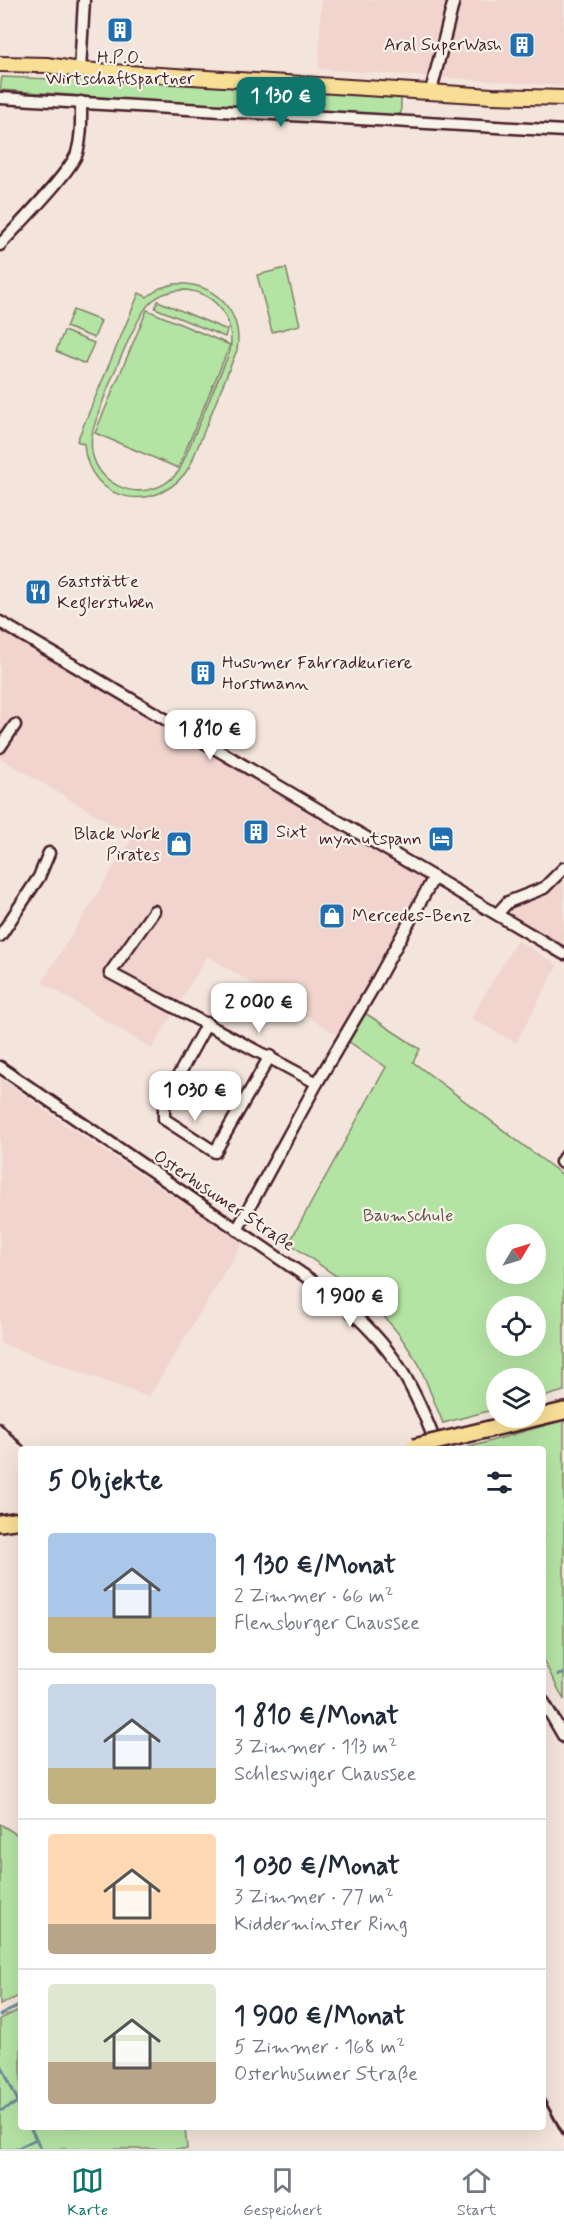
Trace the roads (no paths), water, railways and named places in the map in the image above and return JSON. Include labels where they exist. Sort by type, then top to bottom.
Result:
[{"type":"highway","points":[[417,1446],[564,1411]]},
{"type":"highway","points":[[0,1523],[18,1520]]},
{"type":"main road","points":[[0,64],[47,65],[80,70],[564,98]]},
{"type":"street","points":[[80,70],[84,0]]},
{"type":"street","points":[[431,91],[454,0]]},
{"type":"street","points":[[0,98],[564,131]]},
{"type":"street","points":[[0,245],[67,170],[77,154],[81,132],[81,102]]},
{"type":"street","points":[[0,622],[564,954]]},
{"type":"street","points":[[0,747],[15,725]]},
{"type":"street","points":[[0,936],[39,877],[49,854]]},
{"type":"street","points":[[497,914],[508,902],[544,888],[564,868]]},
{"type":"street","points":[[237,1230],[434,877]]},
{"type":"street","points":[[154,911],[110,974],[270,1056],[317,1083]]},
{"type":"street","points":[[207,1023],[164,1102],[164,1119],[214,1152],[270,1056]]},
{"type":"street","name":"Osterhusumer Straße","points":[[0,1067],[356,1313],[404,1371],[425,1415],[436,1446]]},
{"type":"street","points":[[546,1706],[564,1737]]},
{"type":"waterway","points":[[558,1675],[564,1674]]},
{"type":"waterway","points":[[0,2015],[18,2006]]},
{"type":"waterway","points":[[0,2062],[18,2101]]},
{"type":"waterway","points":[[0,2111],[18,2102]]},
{"type":"waterway","points":[[32,2130],[41,2149]]},
{"type":"waterway","points":[[16,2149],[36,2139]]},
{"type":"railway","points":[[0,1423],[23,1446]]},
{"type":"railway","points":[[546,2103],[564,2136]]},
{"type":"place","name":"H.P.O. Wirtschaftspartner","points":[[120,30]]},
{"type":"place","name":"Aral SuperWash","points":[[522,45]]},
{"type":"place","name":"Gaststätte Keglerstuben","points":[[38,592]]},
{"type":"place","name":"Husumer Fahrradkuriere Horstmann","points":[[203,673]]},
{"type":"place","name":"Sixt","points":[[256,832]]},
{"type":"place","name":"myn utspann","points":[[441,839]]},
{"type":"place","name":"Black Work Pirates","points":[[179,844]]},
{"type":"place","name":"Mercedes-Benz","points":[[332,916]]},
{"type":"park label","name":"Baumschule","points":[[408,1216]]}]
